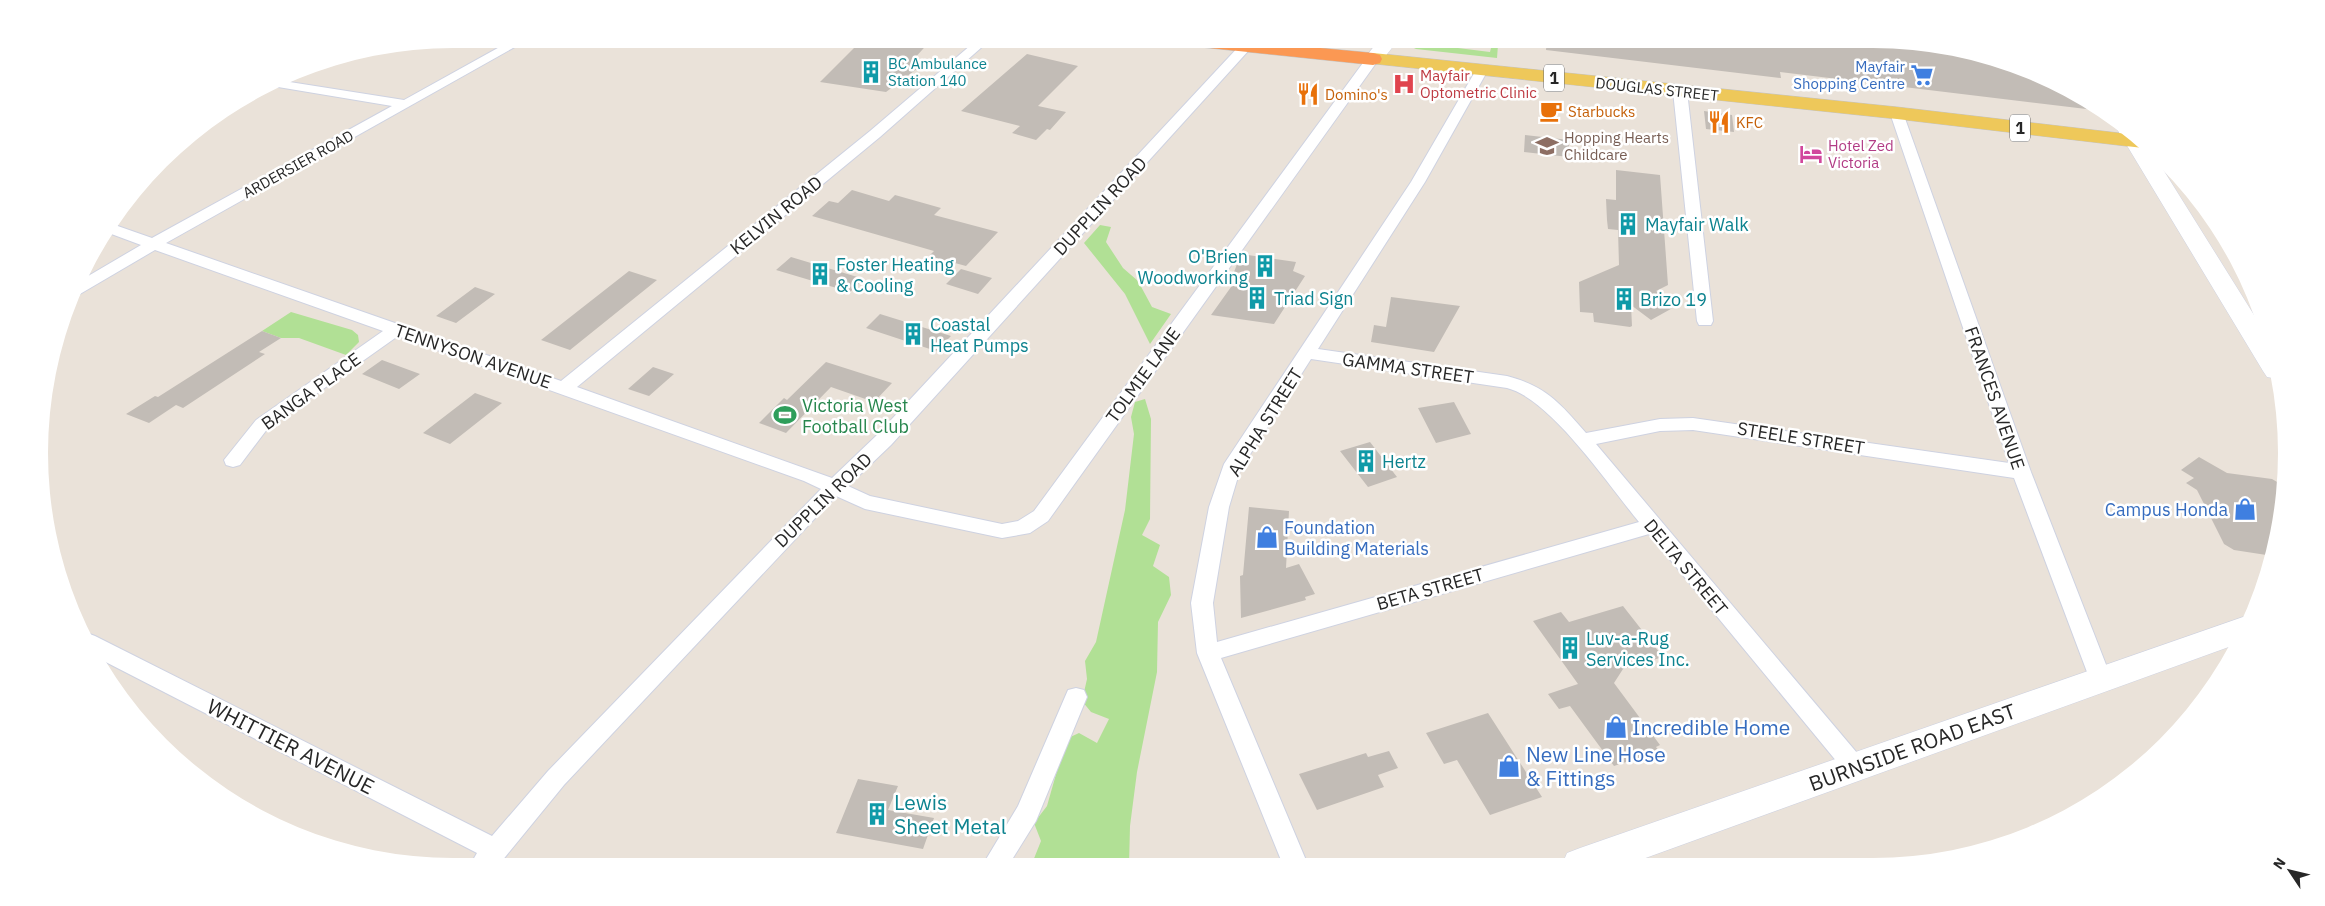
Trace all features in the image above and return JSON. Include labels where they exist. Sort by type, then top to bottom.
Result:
[{"type":"highway","name":"DOUGLAS STREET","points":[[1265,48],[1372,59]]},
{"type":"main road","points":[[1372,59],[1382,48]]},
{"type":"main road","name":"DOUGLAS STREET","points":[[1372,59],[1897,114],[2124,135]]},
{"type":"main road","points":[[2142,151],[2265,353]]},
{"type":"main road","name":"BURNSIDE ROAD EAST","points":[[1597,858],[2236,632]]},
{"type":"street","name":"ARDERSIER ROAD","points":[[84,285],[155,243],[507,48]]},
{"type":"street","name":"KELVIN ROAD","points":[[564,388],[875,134],[975,48]]},
{"type":"street","name":"DUPPLIN ROAD","points":[[488,858],[556,778],[792,528],[864,460],[911,412],[1244,48]]},
{"type":"street","name":"TOLMIE LANE","points":[[835,487],[877,506],[1002,531],[1023,528],[1041,516],[1372,59]]},
{"type":"street","name":"ALPHA STREET","points":[[1292,858],[1208,652],[1202,603],[1219,507],[1231,469],[1418,182],[1482,70]]},
{"type":"street","points":[[283,85],[406,104]]},
{"type":"street","points":[[1680,91],[1706,321]]},
{"type":"street","name":"FRANCES AVENUE","points":[[1897,114],[2021,472],[2101,680]]},
{"type":"street","name":"TENNYSON AVENUE","points":[[115,230],[811,476],[835,487]]},
{"type":"street","name":"BANGA PLACE","points":[[234,460],[262,424],[396,330]]},
{"type":"street","name":"GAMMA STREET","points":[[1308,353],[1507,382]]},
{"type":"street","name":"DELTA STREET","points":[[1507,382],[1524,385],[1536,391],[1547,400],[1855,767]]},
{"type":"street","name":"STEELE STREET","points":[[1582,440],[1660,425],[1693,424],[2021,472]]},
{"type":"street","name":"BETA STREET","points":[[1208,652],[1652,526]]},
{"type":"street","name":"WHITTIER AVENUE","points":[[97,648],[488,858]]},
{"type":"street","points":[[999,858],[1027,812],[1076,697]]},
{"type":"green space","points":[[1414,48],[1458,48],[1490,52],[1491,48],[1498,48],[1497,58]]},
{"type":"green space","points":[[1100,225],[1111,227],[1106,242],[1123,268],[1138,281],[1152,307],[1171,314],[1150,344],[1125,294],[1084,243]]},
{"type":"green space","points":[[291,312],[352,330],[358,335],[359,342],[346,355],[299,338],[281,338],[262,331]]},
{"type":"green space","points":[[1145,399],[1151,419],[1150,519],[1142,535],[1160,545],[1153,566],[1169,577],[1171,595],[1158,622],[1157,672],[1137,772],[1130,826],[1129,858],[1034,858],[1041,841],[1034,823],[1047,806],[1066,739],[1079,733],[1097,743],[1109,719],[1091,712],[1082,701],[1087,679],[1085,661],[1096,642],[1125,510],[1134,434],[1131,417],[1135,402]]},
{"type":"building","name":"BC Ambulance Station 140","points":[[854,48],[924,48],[913,60],[926,62],[886,92],[820,82]]},
{"type":"building","name":"Mayfair Shopping Centre","points":[[1546,48],[1899,48],[1951,55],[2002,69],[2051,89],[2086,109],[1780,72],[1781,78],[1546,50]]},
{"type":"building","points":[[1027,54],[1078,66],[1038,106],[1066,112],[1050,130],[1047,129],[1036,140],[1012,133],[1020,126],[961,111]]},
{"type":"building","name":"KFC","points":[[1704,111],[1732,115],[1734,132],[1706,129]]},
{"type":"building","name":"Hopping Hearts Childcare","points":[[1525,135],[1569,140],[1569,157],[1524,152]]},
{"type":"building","points":[[1616,170],[1660,175],[1668,285],[1656,291],[1678,305],[1651,320],[1631,305],[1632,326],[1630,327],[1594,322],[1593,313],[1580,312],[1579,282],[1619,265],[1618,230],[1608,229],[1606,199],[1616,200]]},
{"type":"building","points":[[852,190],[889,201],[895,195],[941,208],[934,215],[998,232],[966,266],[929,256],[934,251],[812,216],[829,201],[838,203]]},
{"type":"building","name":"Triad Sign","points":[[1241,254],[1296,262],[1293,271],[1305,276],[1274,324],[1211,315],[1241,273],[1234,272]]},
{"type":"building","name":"Foster Heating & Cooling","points":[[791,257],[864,279],[850,292],[776,270]]},
{"type":"building","points":[[961,269],[992,278],[978,294],[946,284]]},
{"type":"building","points":[[629,271],[657,280],[570,350],[541,340]]},
{"type":"building","points":[[475,287],[495,294],[456,323],[436,316]]},
{"type":"building","points":[[1391,297],[1460,306],[1434,352],[1371,342],[1374,325],[1386,327]]},
{"type":"building","name":"Coastal Heat Pumps","points":[[880,314],[951,336],[936,351],[866,328]]},
{"type":"building","points":[[262,331],[281,338],[259,352],[265,354],[183,408],[176,405],[149,423],[126,414],[155,396],[158,397]]},
{"type":"building","points":[[382,360],[420,374],[399,389],[362,374]]},
{"type":"building","points":[[826,362],[892,383],[874,402],[831,387],[786,433],[759,423],[784,398],[787,400]]},
{"type":"building","points":[[653,367],[674,374],[649,396],[628,389]]},
{"type":"building","points":[[475,393],[502,403],[450,444],[423,433]]},
{"type":"building","points":[[1454,402],[1471,434],[1436,443],[1418,408]]},
{"type":"building","name":"Hertz","points":[[1370,442],[1397,477],[1368,487],[1340,451]]},
{"type":"building","name":"Campus Honda","points":[[2199,457],[2227,473],[2272,479],[2277,482],[2265,555],[2234,550],[2224,544],[2197,490],[2186,483],[2194,478],[2181,470]]},
{"type":"building","name":"Foundation Building Materials","points":[[1249,507],[1289,511],[1286,568],[1299,564],[1315,594],[1305,597],[1306,600],[1241,618],[1240,576],[1243,575]]},
{"type":"building","points":[[1623,606],[1663,657],[1623,669],[1614,683],[1660,745],[1656,747],[1659,751],[1614,766],[1570,706],[1559,709],[1548,694],[1578,684],[1533,621],[1561,612],[1569,622]]},
{"type":"building","name":"New Line Hose & Fittings","points":[[1488,713],[1542,797],[1490,815],[1457,760],[1444,764],[1426,733]]},
{"type":"building","points":[[1389,751],[1398,768],[1378,775],[1384,787],[1317,810],[1299,774],[1366,753],[1368,757]]},
{"type":"building","name":"Lewis Sheet Metal","points":[[858,779],[898,786],[888,810],[934,818],[923,849],[836,833]]},
{"type":"place","name":"BC Ambulance Station 140","points":[[871,72]]},
{"type":"place","name":"Mayfair Shopping Centre","points":[[1922,75]]},
{"type":"place","name":"Mayfair Optometric Clinic","points":[[1404,84]]},
{"type":"place","name":"Domino's","points":[[1308,94]]},
{"type":"place","name":"Starbucks","points":[[1551,111]]},
{"type":"place","name":"KFC","points":[[1719,122]]},
{"type":"place","name":"Hopping Hearts Childcare","points":[[1547,146]]},
{"type":"place","name":"Hotel Zed Victoria","points":[[1811,154]]},
{"type":"place","name":"Mayfair Walk","points":[[1628,224]]},
{"type":"place","name":"O'Brien Woodworking","points":[[1265,266]]},
{"type":"place","name":"Foster Heating & Cooling","points":[[820,274]]},
{"type":"place","name":"Triad Sign","points":[[1257,298]]},
{"type":"place","name":"Brizo 19","points":[[1624,299]]},
{"type":"place","name":"Coastal Heat Pumps","points":[[913,334]]},
{"type":"place","name":"Victoria West Football Club","points":[[785,415]]},
{"type":"place","name":"Hertz","points":[[1366,461]]},
{"type":"place","name":"Campus Honda","points":[[2245,509]]},
{"type":"place","name":"Foundation Building Materials","points":[[1267,537]]},
{"type":"place","name":"Luv-a-Rug Services Inc.","points":[[1570,648]]},
{"type":"place","name":"Incredible Home","points":[[1616,727]]},
{"type":"place","name":"New Line Hose & Fittings","points":[[1509,766]]},
{"type":"place","name":"Lewis Sheet Metal","points":[[877,814]]}]
